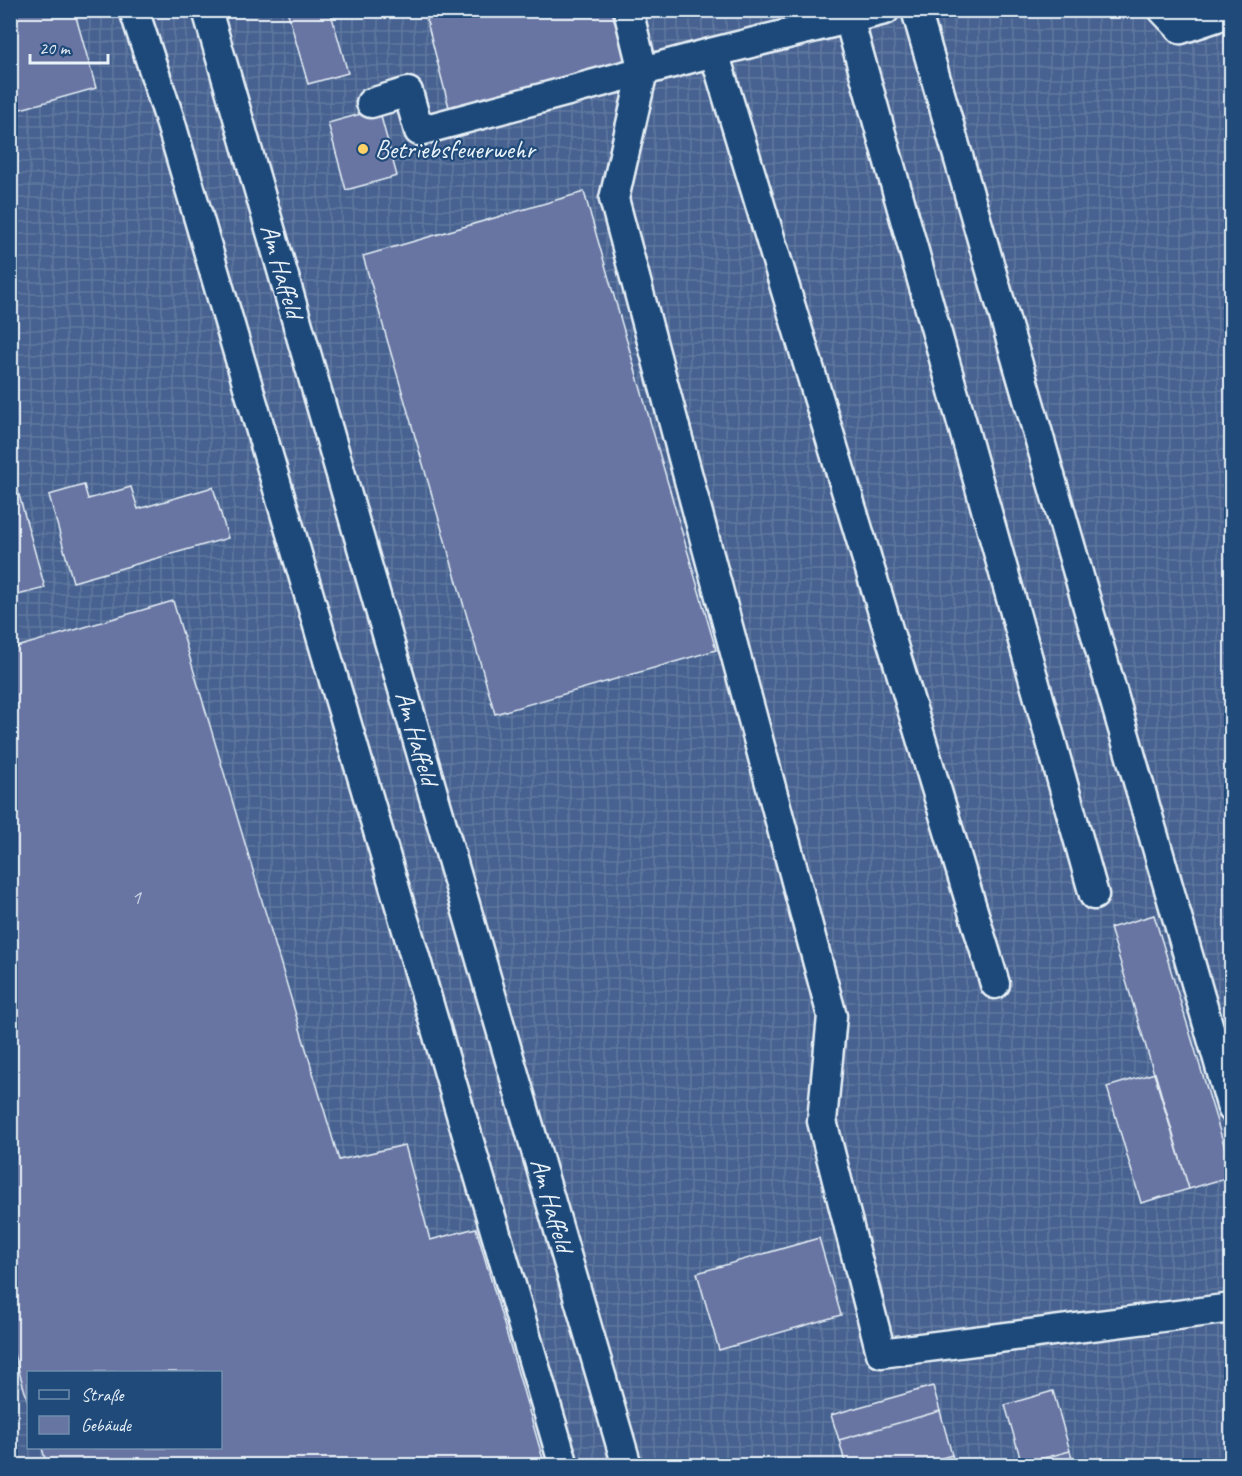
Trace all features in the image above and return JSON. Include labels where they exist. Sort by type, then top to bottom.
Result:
[{"type":"street","points":[[134,10],[173,128],[564,1466]]},
{"type":"street","name":"Am Haffeld","points":[[207,10],[627,1466]]},
{"type":"street","points":[[628,10],[643,71],[614,199],[832,1016],[822,1121],[880,1353],[1232,1308]]},
{"type":"street","points":[[371,103],[408,92],[419,131],[714,52],[885,10]]},
{"type":"street","points":[[916,10],[1232,1107]]},
{"type":"street","points":[[1163,10],[1181,29],[1232,12]]},
{"type":"street","points":[[849,19],[1094,895]]},
{"type":"street","points":[[714,52],[995,984]]},
{"type":"shaded area","points":[[10,11],[1231,11],[1231,1465],[11,1465]]},
{"type":"building","points":[[10,10],[74,10],[96,88],[10,112]]},
{"type":"building","points":[[287,10],[330,10],[348,73],[308,84]]},
{"type":"building","points":[[424,10],[612,10],[626,64],[450,111]]},
{"type":"building","name":"Betriebsfeuerwehr","points":[[379,109],[397,176],[346,190],[328,123]]},
{"type":"building","points":[[584,192],[716,650],[495,714],[363,256]]},
{"type":"building","points":[[14,477],[45,588],[10,597],[10,478]]},
{"type":"building","points":[[84,485],[88,499],[131,487],[138,509],[213,487],[228,538],[73,582],[49,495]]},
{"type":"building","points":[[173,601],[339,1160],[405,1145],[430,1240],[476,1228],[545,1466],[47,1466],[42,1449],[222,1449],[222,1371],[27,1371],[27,1399],[10,1341],[10,649]]},
{"type":"building","points":[[1154,915],[1232,1171],[1232,1176],[1189,1189],[1110,928]]},
{"type":"building","points":[[1155,1073],[1189,1189],[1141,1203],[1107,1087]]},
{"type":"building","points":[[819,1238],[841,1315],[719,1350],[697,1273]]},
{"type":"building","points":[[933,1386],[940,1411],[839,1440],[831,1415]]},
{"type":"building","points":[[1053,1391],[1070,1451],[1022,1464],[1005,1405]]},
{"type":"building","points":[[940,1411],[952,1455],[915,1466],[846,1466],[839,1440]]},
{"type":"building","points":[[1070,1451],[1074,1466],[1015,1466],[1022,1464]]},
{"type":"building","points":[[952,1455],[955,1466],[915,1466]]},
{"type":"place","name":"Betriebsfeuerwehr","points":[[363,149]]}]
